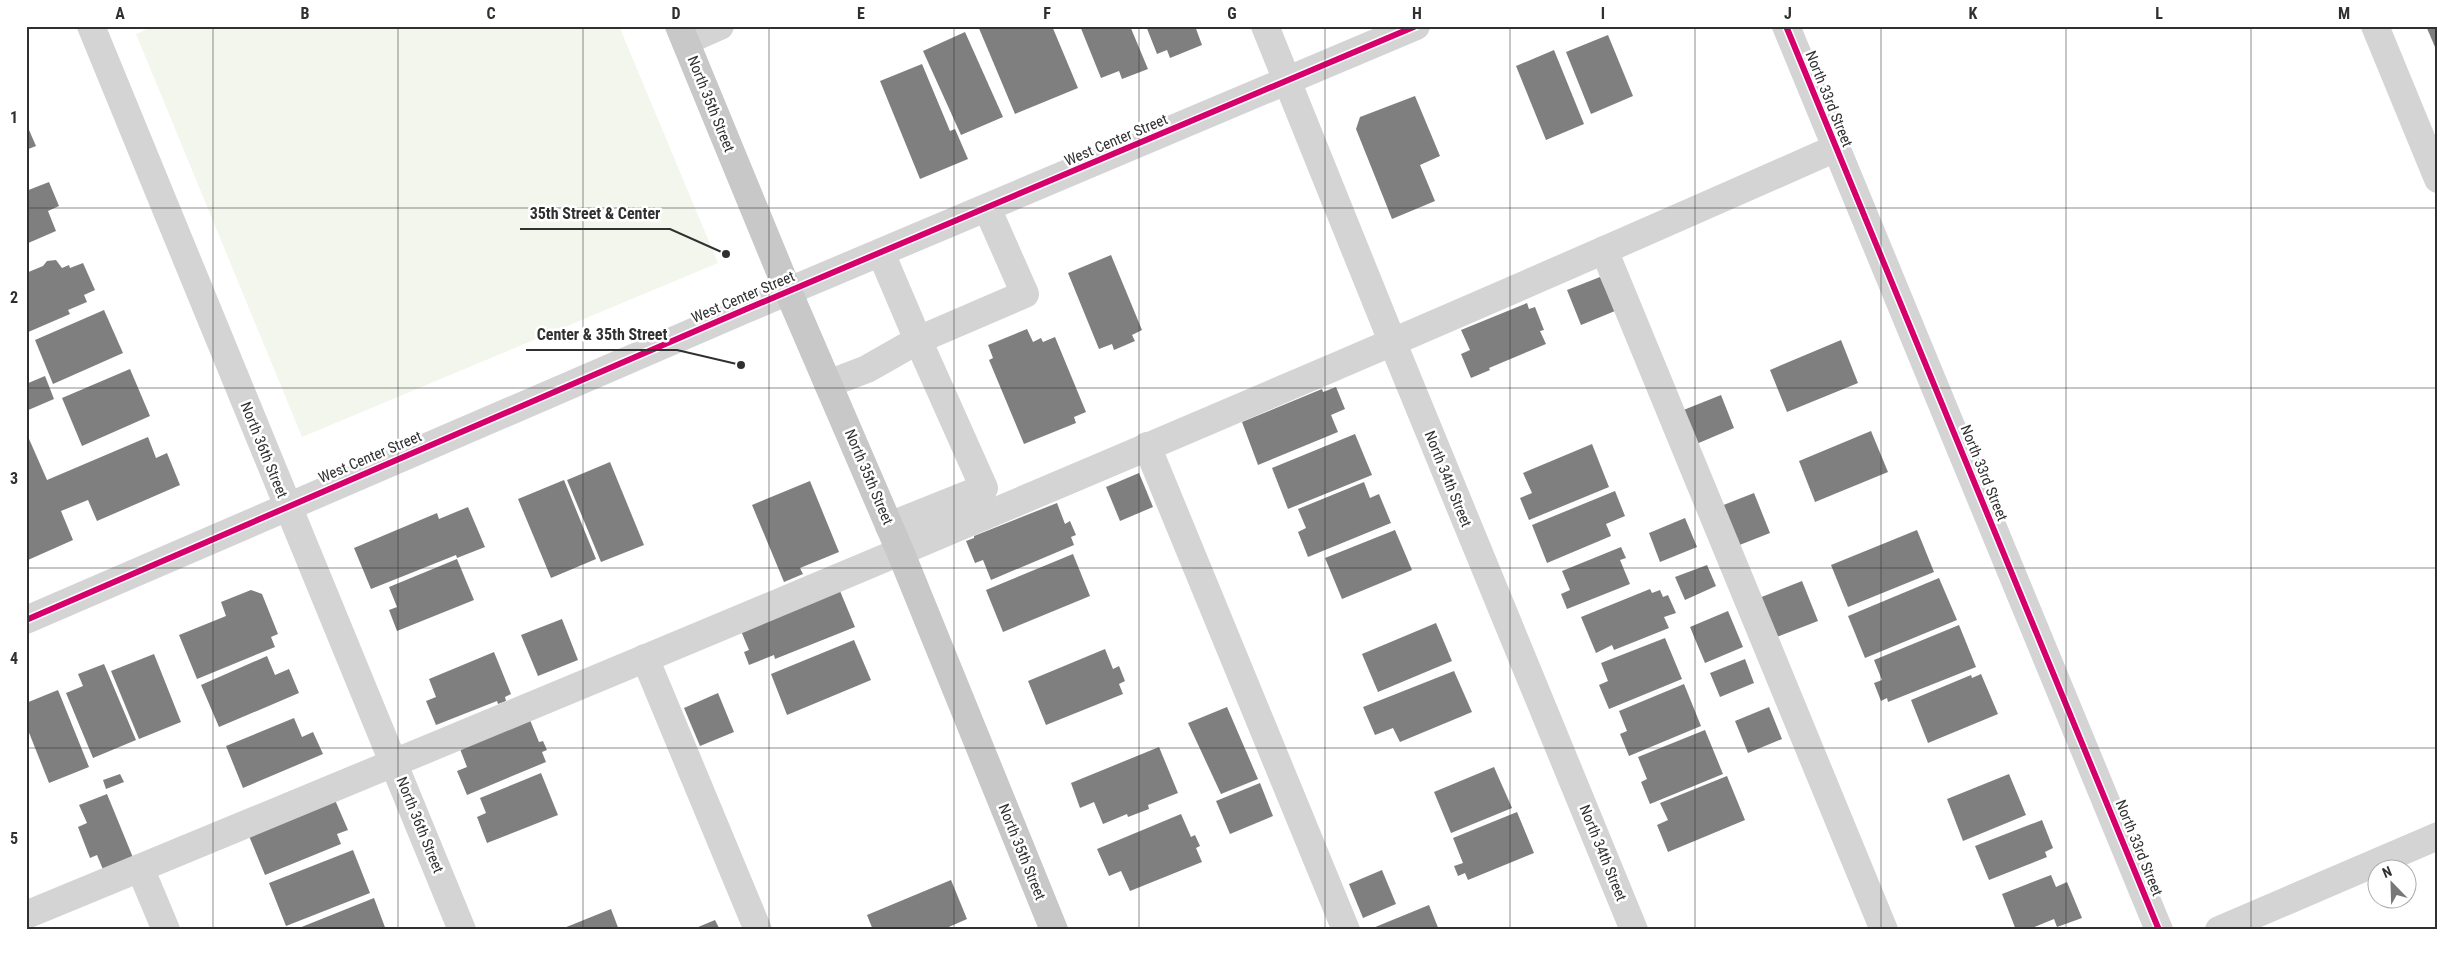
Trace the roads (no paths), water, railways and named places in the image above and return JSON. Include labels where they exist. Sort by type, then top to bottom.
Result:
[{"type":"main road","name":"North 35th Street","points":[[682,34],[788,291],[900,551],[1054,930]]},
{"type":"street","name":"North 36th Street","points":[[91,26],[462,930]]},
{"type":"street","points":[[682,34],[720,26]]},
{"type":"street","name":"North 34th Street","points":[[1265,26],[1392,342],[1634,930]]},
{"type":"street","name":"West Center Street","points":[[28,613],[287,506],[788,291],[1416,26]]},
{"type":"street","name":"North 33rd Street","points":[[1786,26],[2159,930]]},
{"type":"street","points":[[2375,26],[2438,179]]},
{"type":"street","points":[[26,915],[395,763],[900,551],[1392,342],[1836,148]]},
{"type":"street","points":[[828,384],[867,368],[918,340],[1025,294],[987,208]]},
{"type":"street","points":[[1604,250],[1884,930]]},
{"type":"street","points":[[880,252],[984,488],[889,526]]},
{"type":"street","points":[[1146,446],[1346,930]]},
{"type":"street","points":[[645,658],[758,930]]},
{"type":"street","points":[[2219,930],[2438,836]]},
{"type":"street","points":[[140,868],[166,930]]},
{"type":"place","name":"35th Street & Center","points":[[726,254]]},
{"type":"place","name":"Center & 35th Street","points":[[741,365]]}]
